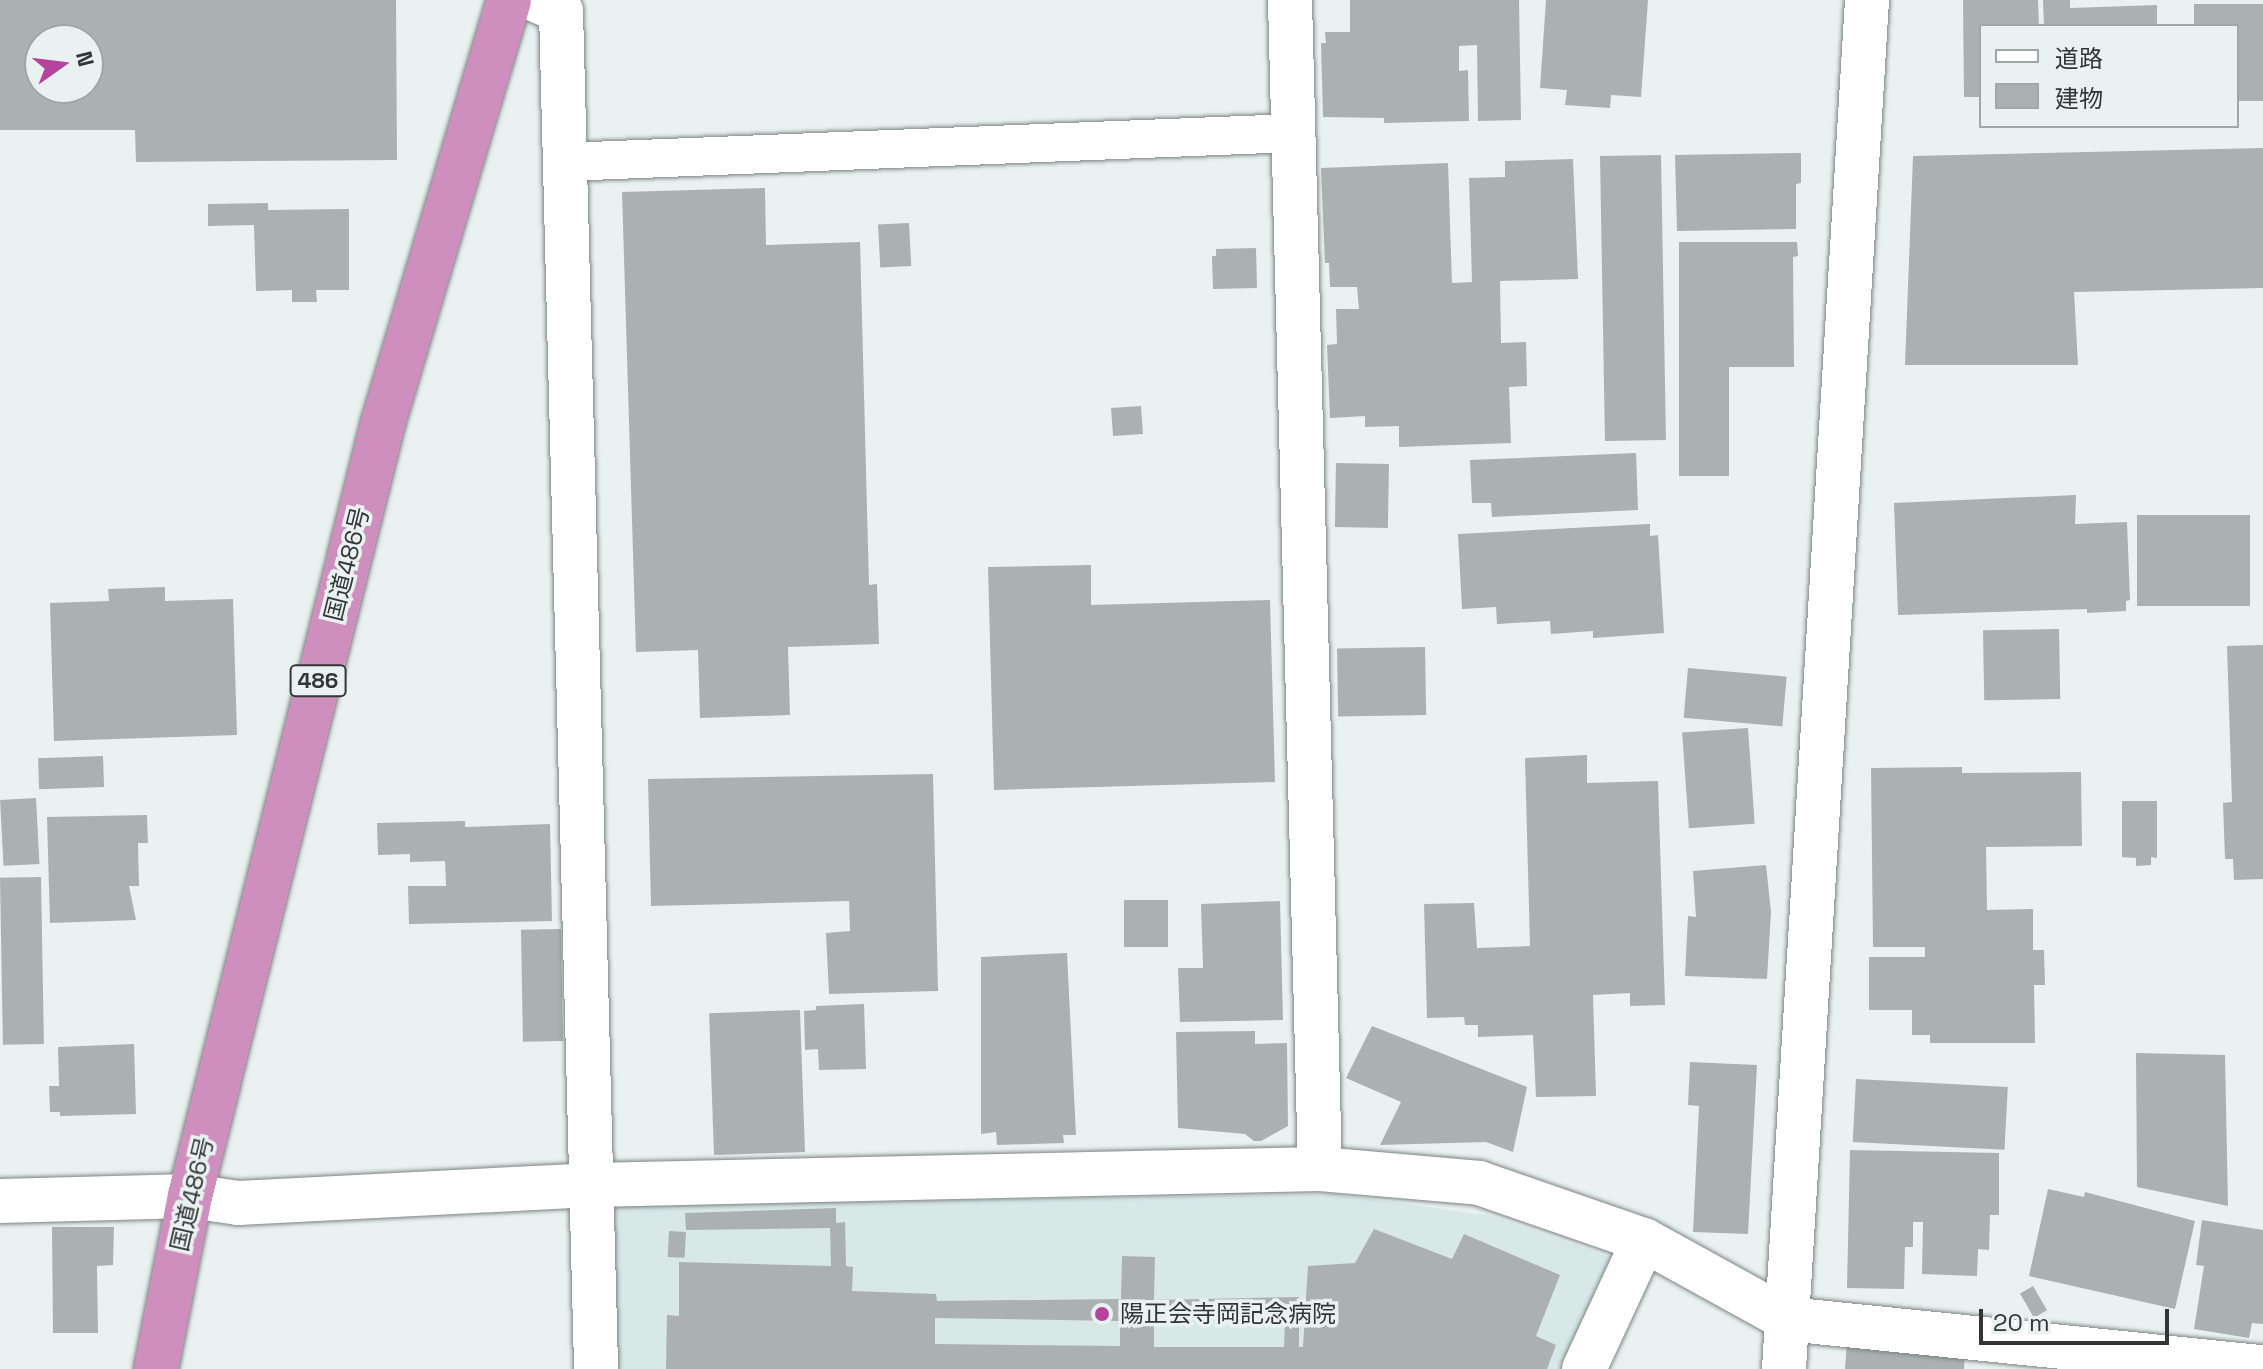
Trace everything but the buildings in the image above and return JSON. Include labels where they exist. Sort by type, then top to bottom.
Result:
[{"type":"highway","name":"国道486号","points":[[156,1369],[190,1196],[383,423],[509,0]]},
{"type":"street","points":[[536,0],[561,11],[596,1369]]},
{"type":"street","points":[[1290,0],[1320,1169]]},
{"type":"street","points":[[1784,1369],[1867,0]]},
{"type":"street","points":[[0,1201],[190,1196],[238,1203],[591,1185],[1320,1169],[1479,1183],[1644,1240],[1787,1319],[2263,1367]]},
{"type":"street","points":[[1584,1369],[1644,1240]]},
{"type":"lane","points":[[565,162],[1293,133]]},
{"type":"shaded area","name":"陽正会寺岡記念病院","points":[[1334,1194],[1492,1216],[1615,1259],[1565,1369],[615,1369],[611,1205]]},
{"type":"place","name":"陽正会寺岡記念病院","points":[[1102,1314]]}]
